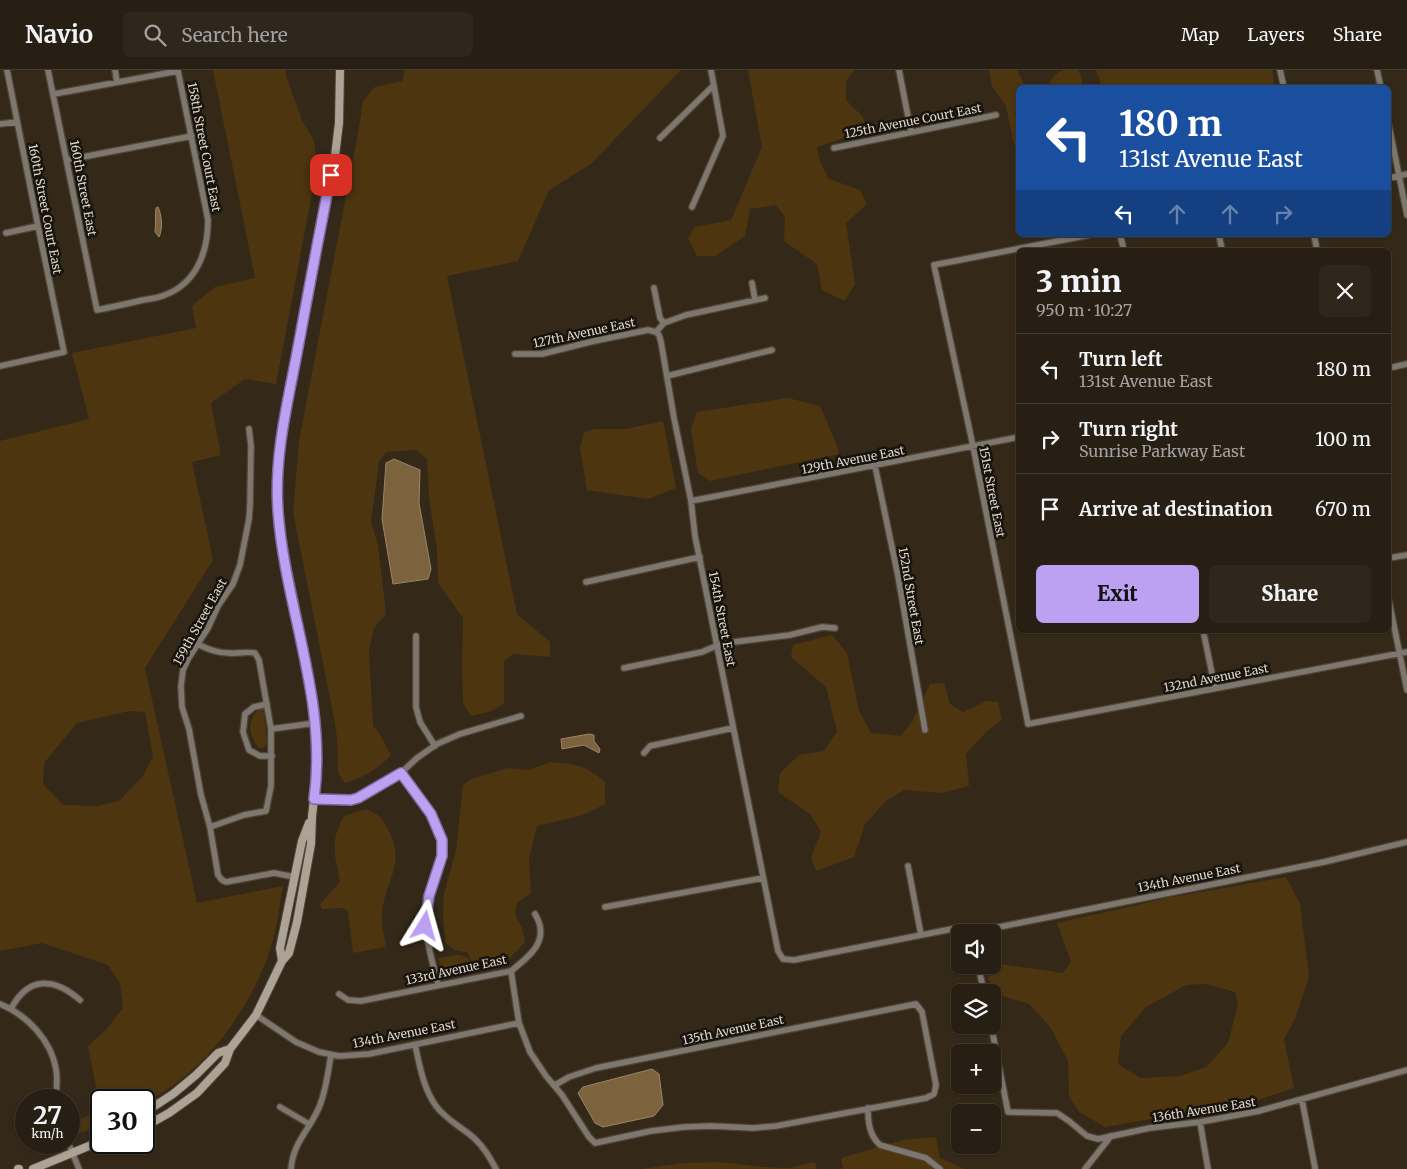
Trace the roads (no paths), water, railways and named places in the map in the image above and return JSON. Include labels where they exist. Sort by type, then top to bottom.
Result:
[{"type":"street","name":"160th Street Court East","points":[[0,366],[64,352],[7,70]]},
{"type":"street","name":"160th Street East","points":[[48,70],[97,310]]},
{"type":"street","points":[[115,70],[117,82]]},
{"type":"street","points":[[155,1121],[197,1093],[226,1063],[230,1049],[256,1015],[282,961],[289,954],[297,922],[311,844],[317,764],[316,723],[308,671],[283,554],[277,485],[282,428],[335,156],[339,123],[340,70]]},
{"type":"street","points":[[692,207],[723,136],[711,70]]},
{"type":"street","points":[[899,70],[911,132]]},
{"type":"street","points":[[1280,70],[1283,85]]},
{"type":"street","points":[[1377,70],[1380,85]]},
{"type":"street","points":[[54,94],[178,71]]},
{"type":"street","name":"158th Street Court East","points":[[97,310],[165,296],[182,286],[190,278],[203,256],[207,242],[208,220],[178,71]]},
{"type":"street","points":[[660,138],[713,86]]},
{"type":"street","name":"125th Avenue Court East","points":[[834,148],[996,114]]},
{"type":"street","points":[[0,124],[17,122]]},
{"type":"street","points":[[67,160],[192,136]]},
{"type":"street","points":[[1391,136],[1407,215]]},
{"type":"street","points":[[1391,178],[1407,174]]},
{"type":"street","points":[[6,233],[38,226]]},
{"type":"street","name":"151st Street East","points":[[1020,248],[1078,237]]},
{"type":"street","name":"151st Street East","points":[[1016,249],[934,264],[973,446],[1028,724]]},
{"type":"street","points":[[752,283],[755,300]]},
{"type":"street","points":[[654,288],[660,318],[664,323]]},
{"type":"street","points":[[656,332],[664,323],[686,315],[764,298]]},
{"type":"street","name":"127th Avenue East","points":[[514,354],[542,354],[560,351],[594,340],[648,330],[656,332]]},
{"type":"street","name":"154th Street East","points":[[656,332],[661,342],[691,501],[695,536],[778,951],[781,958]]},
{"type":"street","points":[[667,376],[772,350]]},
{"type":"street","points":[[1391,368],[1407,364]]},
{"type":"street","name":"159th Street East","points":[[249,429],[251,446],[250,505],[240,565],[234,584],[218,606],[208,628],[183,670],[180,695],[201,795],[210,828],[216,870],[222,880],[232,881],[274,873],[295,877]]},
{"type":"street","name":"129th Avenue East","points":[[691,501],[1016,438]]},
{"type":"street","name":"152nd Street East","points":[[875,466],[898,576],[925,730]]},
{"type":"street","points":[[1391,558],[1407,555]]},
{"type":"street","points":[[586,582],[613,575],[648,570],[700,557]]},
{"type":"street","points":[[1391,611],[1407,690]]},
{"type":"street","points":[[624,668],[702,652],[718,646],[790,635],[822,627],[835,628]]},
{"type":"street","points":[[1204,633],[1215,688]]},
{"type":"street","points":[[416,636],[416,707],[420,722],[434,746]]},
{"type":"street","points":[[197,644],[213,651],[254,653],[260,660],[271,729],[271,786],[266,811],[244,815],[210,828]]},
{"type":"street","name":"132nd Avenue East","points":[[1028,724],[1407,652]]},
{"type":"street","points":[[267,704],[254,707],[245,714],[244,732],[249,750],[260,756],[272,756]]},
{"type":"street","points":[[314,799],[351,800],[358,798],[401,773],[434,746],[460,734],[521,716]]},
{"type":"street","points":[[271,729],[316,723]]},
{"type":"street","points":[[644,753],[650,746],[733,728]]},
{"type":"street","points":[[401,773],[431,814],[442,840],[442,856],[429,896],[425,926],[438,984]]},
{"type":"street","points":[[282,961],[280,948],[302,842],[312,816]]},
{"type":"street","name":"134th Avenue East","points":[[1001,927],[1324,862],[1407,842]]},
{"type":"street","points":[[908,866],[921,935]]},
{"type":"street","points":[[606,908],[622,903],[764,878]]},
{"type":"street","name":"133rd Avenue East","points":[[339,994],[348,1000],[361,1001],[438,984],[511,971],[536,949],[541,930],[536,914]]},
{"type":"street","name":"134th Avenue East","points":[[781,958],[789,960],[804,959],[951,929]]},
{"type":"street","points":[[511,971],[520,1023],[534,1060],[555,1085],[589,1137],[595,1143],[650,1131],[684,1127],[754,1128],[776,1126],[868,1108],[868,1124],[875,1141],[880,1145],[926,1158],[940,1169]]},
{"type":"street","points":[[11,1008],[17,997],[29,986],[46,983],[72,992],[80,1000]]},
{"type":"street","points":[[0,1004],[11,1008],[33,1026],[49,1047],[56,1068],[56,1089]]},
{"type":"street","name":"135th Avenue East","points":[[555,1085],[569,1077],[596,1068],[917,1004],[922,1012],[936,1085],[933,1094],[926,1098],[868,1108]]},
{"type":"street","name":"134th Avenue East","points":[[256,1015],[296,1042],[319,1052],[331,1055],[355,1056],[520,1023]]},
{"type":"street","name":"136th Avenue East","points":[[992,1034],[1008,1112],[1056,1113],[1091,1138],[1098,1139],[1259,1111],[1407,1070]]},
{"type":"street","points":[[415,1045],[425,1086],[437,1107],[475,1138],[488,1154],[496,1169]]},
{"type":"street","points":[[155,1106],[196,1076],[218,1053],[230,1049]]},
{"type":"street","points":[[291,1169],[297,1145],[320,1106],[331,1055]]},
{"type":"street","points":[[1302,1100],[1315,1168]]},
{"type":"street","points":[[280,1107],[309,1124]]},
{"type":"street","points":[[1200,1122],[1208,1169]]},
{"type":"street","points":[[1085,1169],[1111,1136]]},
{"type":"street","points":[[33,1169],[67,1154]]},
{"type":"street","points":[[73,1154],[79,1169]]}]
